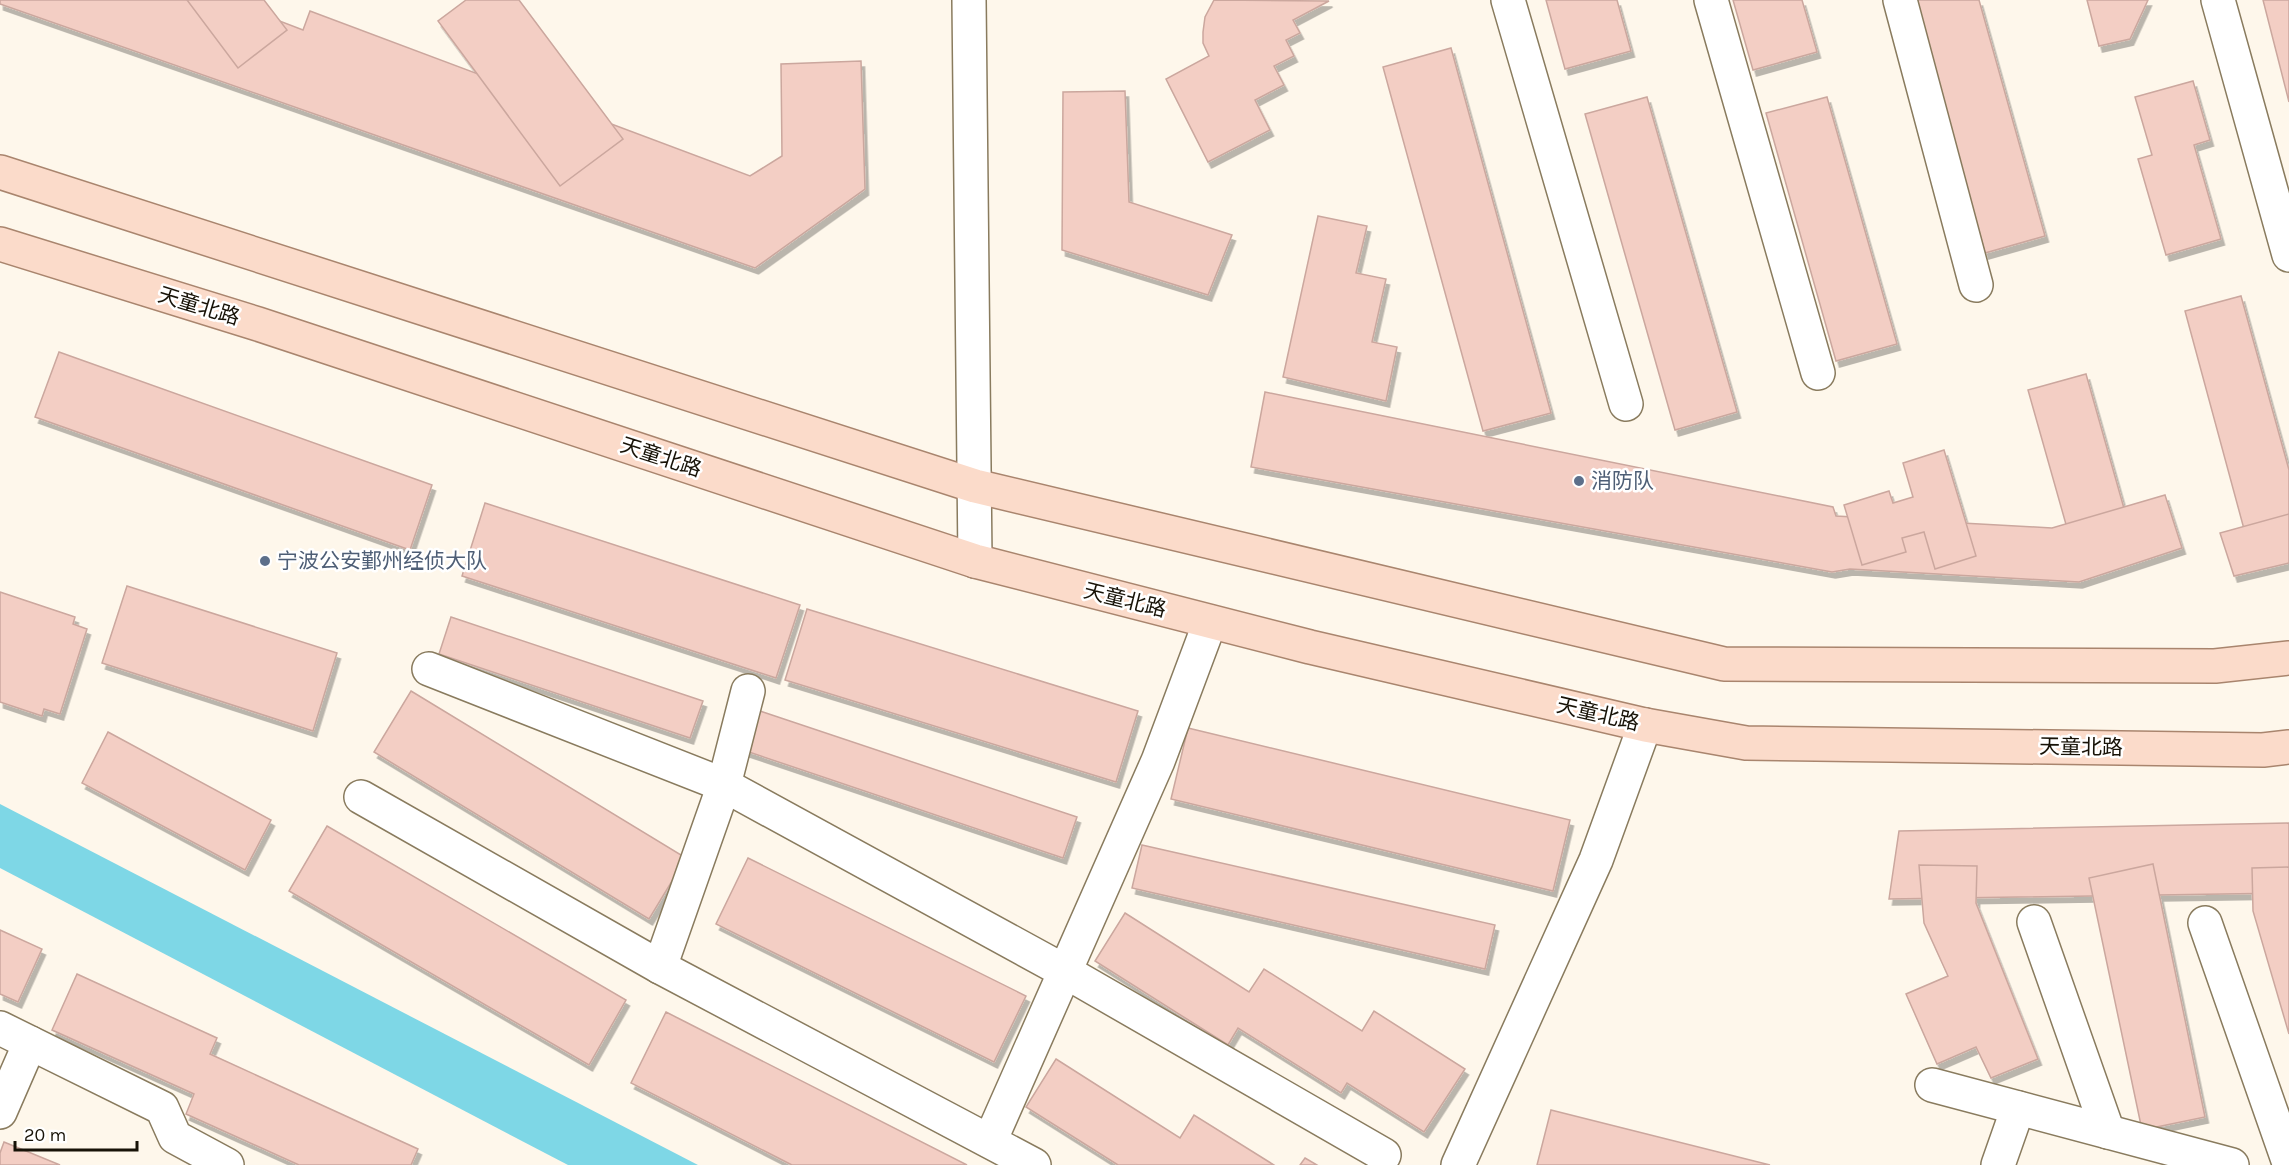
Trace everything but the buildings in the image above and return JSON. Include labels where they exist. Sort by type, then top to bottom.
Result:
[{"type":"main road","points":[[0,172],[975,486],[1724,664],[2215,666],[2289,658]]},
{"type":"main road","name":"天童北路","points":[[0,244],[258,324],[975,561],[1210,621],[1645,726],[1746,743],[2263,750],[2289,747]]},
{"type":"street","points":[[969,0],[975,561]]},
{"type":"street","points":[[1508,0],[1626,404]]},
{"type":"street","points":[[1711,0],[1818,373]]},
{"type":"street","points":[[1900,0],[1976,285]]},
{"type":"street","points":[[2218,0],[2289,255]]},
{"type":"street","points":[[990,1141],[1158,761],[1210,621]]},
{"type":"street","points":[[429,669],[724,785],[1066,972],[1384,1155]]},
{"type":"street","points":[[660,967],[724,785],[748,691]]},
{"type":"street","points":[[1458,1165],[1596,861],[1645,726]]},
{"type":"street","points":[[361,797],[660,967],[1034,1165]]},
{"type":"street","points":[[2034,922],[2108,1132]]},
{"type":"street","points":[[2205,923],[2289,1163]]},
{"type":"street","points":[[0,1028],[162,1108],[175,1137],[227,1165]]},
{"type":"street","points":[[0,1112],[30,1043]]},
{"type":"street","points":[[1932,1086],[2232,1165]]},
{"type":"street","points":[[1998,1165],[2018,1108]]},
{"type":"water","points":[[0,804],[698,1165],[568,1165],[0,868]]},
{"type":"place","name":"消防队","points":[[1579,481]]},
{"type":"place","name":"宁波公安鄞州经侦大队","points":[[265,561]]}]
